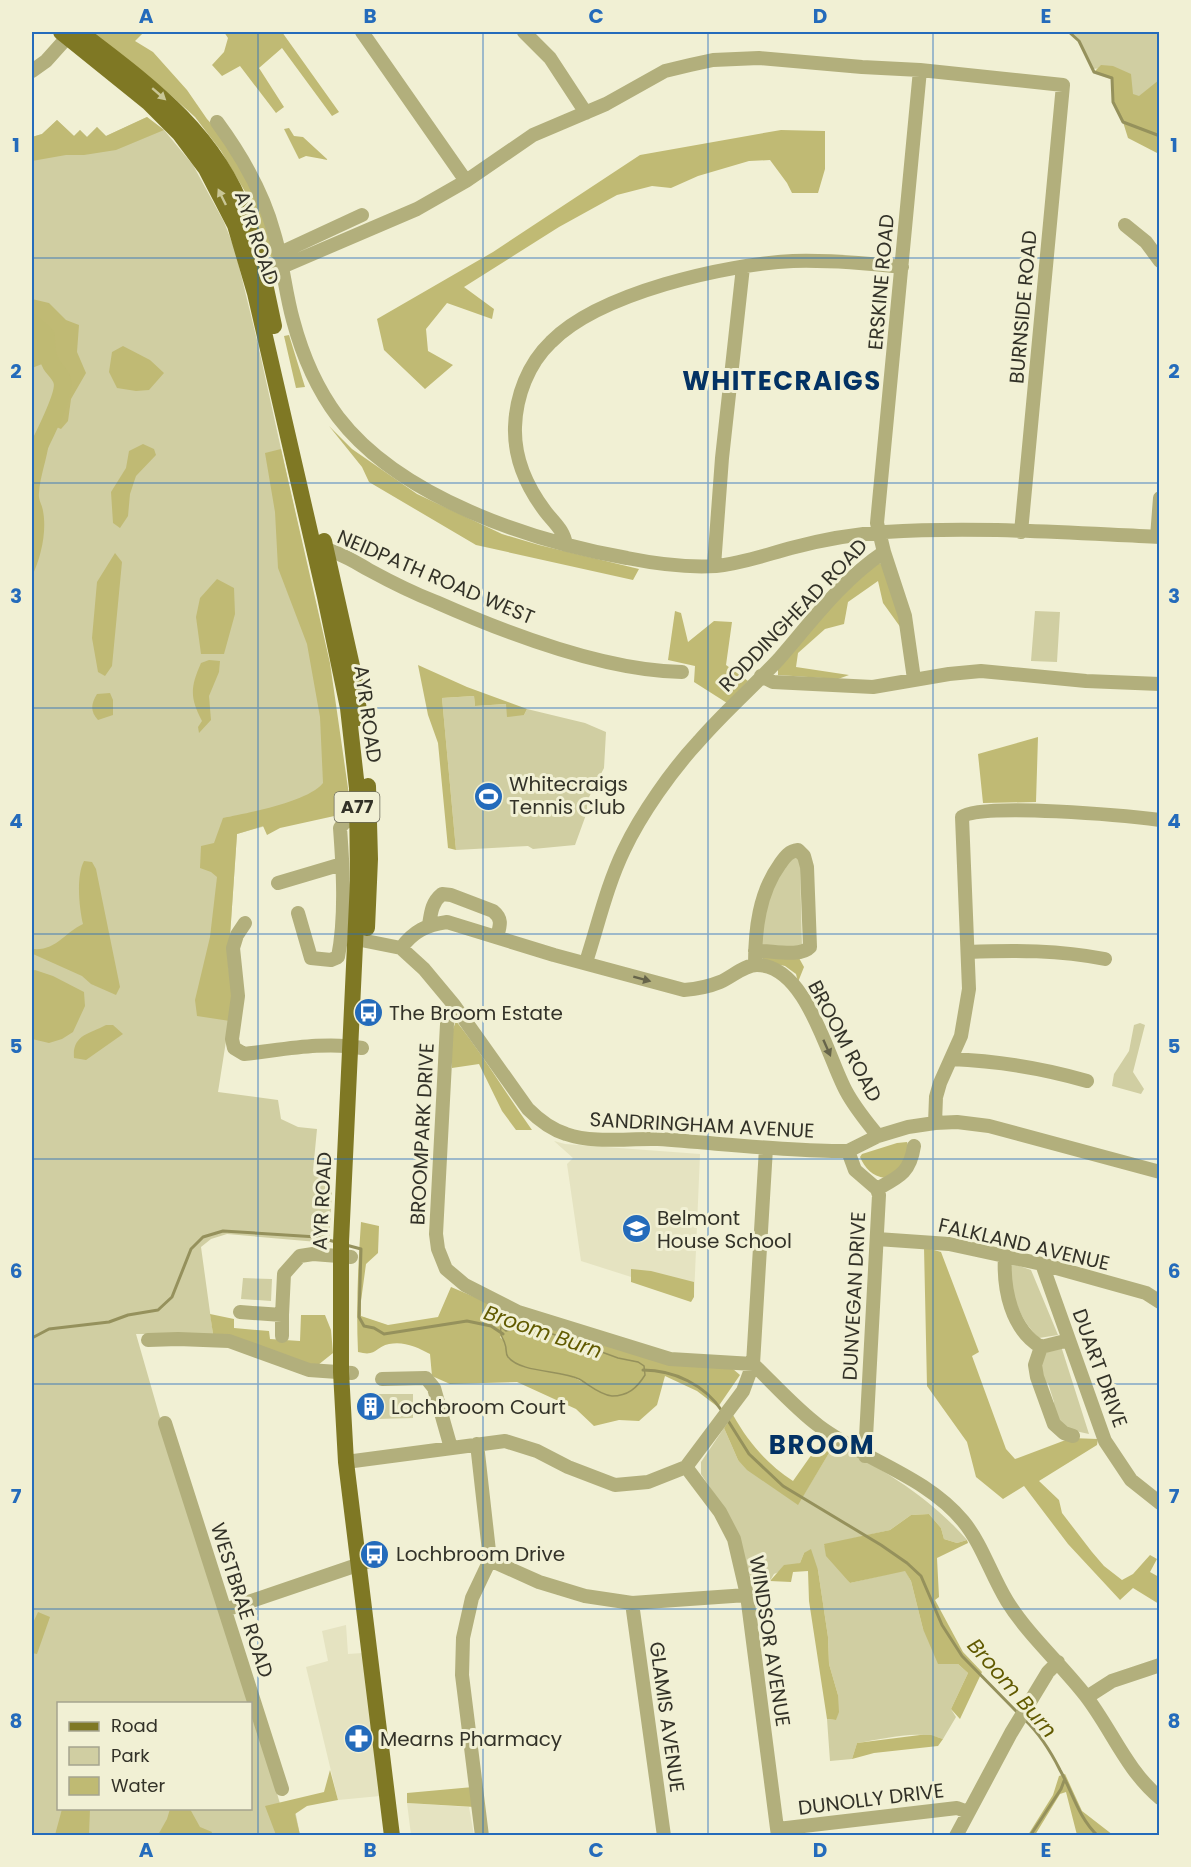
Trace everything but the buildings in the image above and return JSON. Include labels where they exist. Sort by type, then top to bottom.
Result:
[{"type":"main road","name":"AYR ROAD","points":[[70,33],[163,97],[199,134],[224,170],[241,204],[350,691],[360,764],[370,891],[361,940],[346,1257],[346,1372],[352,1462],[374,1634],[370,1664],[392,1836]]},
{"type":"main road","name":"AYR ROAD","points":[[383,1761],[396,1791],[402,1836]]},
{"type":"street","points":[[362,32],[466,181]]},
{"type":"street","points":[[524,32],[550,58],[586,113]]},
{"type":"street","points":[[32,71],[46,61],[70,33]]},
{"type":"street","points":[[258,278],[400,217],[466,181],[533,135],[620,97],[665,72],[713,60],[759,58],[920,70]]},
{"type":"street","name":"BURNSIDE ROAD","points":[[920,70],[1062,85],[1021,532]]},
{"type":"street","name":"ERSKINE ROAD","points":[[880,532],[877,523],[920,70]]},
{"type":"street","points":[[217,122],[233,144],[261,194],[280,253],[297,335],[316,381],[338,416],[363,445],[385,463],[442,498],[503,526],[597,553],[671,566],[714,566],[741,563],[813,543],[880,532]]},
{"type":"street","points":[[280,253],[362,215]]},
{"type":"street","points":[[1125,225],[1146,242],[1160,261]]},
{"type":"street","points":[[566,545],[564,534],[544,510],[525,478],[514,429],[517,405],[525,379],[538,356],[562,332],[599,310],[681,280],[743,267],[818,261],[902,267]]},
{"type":"street","points":[[714,566],[722,458],[743,267]]},
{"type":"street","points":[[1158,537],[1160,498]]},
{"type":"street","name":"RODDINGHEAD ROAD","points":[[586,962],[614,874],[627,844],[669,778],[692,748],[778,660],[817,612],[884,552],[880,532],[941,530],[1158,537]]},
{"type":"street","name":"NEIDPATH ROAD WEST","points":[[320,550],[342,555],[404,588],[483,622],[559,649],[626,666],[682,672]]},
{"type":"street","points":[[884,552],[905,616],[914,679]]},
{"type":"street","points":[[761,676],[772,682],[873,687],[949,674],[981,672],[1086,681],[1160,684]]},
{"type":"street","points":[[935,1123],[936,1097],[961,1036],[968,1006],[968,952],[960,823],[962,817],[966,813],[1042,811],[1160,820]]},
{"type":"street","points":[[298,913],[310,958],[332,960],[338,957],[341,942],[340,828],[348,820],[364,818]]},
{"type":"street","points":[[401,948],[410,937],[429,925],[447,922],[554,955],[684,990],[696,989],[719,982],[769,950],[798,954],[810,947],[807,867],[804,856],[798,850],[792,851],[784,858],[767,886],[758,919],[755,957]]},
{"type":"street","points":[[278,883],[342,864]]},
{"type":"street","points":[[429,925],[432,907],[437,898],[442,894],[451,895],[493,911],[499,916],[501,921],[497,937]]},
{"type":"street","points":[[245,923],[237,935],[233,948],[238,996],[232,1039],[234,1048],[244,1054],[318,1047],[356,1047]]},
{"type":"street","name":"SANDRINGHAM AVENUE","points":[[361,940],[401,948],[424,969],[454,1005],[528,1109],[552,1129],[586,1139],[654,1139],[815,1151],[848,1150],[878,1136]]},
{"type":"street","points":[[968,952],[1036,950],[1073,953],[1105,960]]},
{"type":"street","name":"BROOM ROAD","points":[[755,957],[788,977],[797,988],[846,1092],[878,1136]]},
{"type":"street","name":"BROOMPARK DRIVE","points":[[454,1005],[447,1024],[435,1234],[446,1269],[465,1285],[518,1312],[659,1356],[670,1359],[753,1364]]},
{"type":"street","points":[[951,1059],[1073,1070],[1087,1081]]},
{"type":"street","points":[[878,1136],[908,1127],[935,1123],[957,1122],[989,1126],[1160,1172]]},
{"type":"street","points":[[877,1189],[904,1173],[912,1161],[914,1146]]},
{"type":"street","points":[[352,1462],[505,1441],[537,1451],[568,1467],[615,1485],[648,1482],[686,1467],[743,1391],[753,1364],[765,1148]]},
{"type":"street","name":"DUNVEGAN DRIVE","points":[[848,1150],[859,1175],[877,1189],[879,1195],[865,1456]]},
{"type":"street","name":"FALKLAND AVENUE","points":[[877,1239],[949,1244],[1042,1264],[1146,1293],[1160,1302]]},
{"type":"street","points":[[282,1336],[284,1274],[290,1265],[300,1256],[313,1254],[346,1257]]},
{"type":"street","points":[[1005,1256],[1006,1292],[1021,1330],[1041,1347],[1069,1340]]},
{"type":"street","name":"DUART DRIVE","points":[[1042,1264],[1104,1441],[1131,1480],[1160,1503]]},
{"type":"street","points":[[240,1312],[282,1315]]},
{"type":"street","points":[[148,1340],[229,1341],[309,1370],[346,1372]]},
{"type":"street","points":[[1041,1347],[1035,1365],[1043,1396],[1054,1424],[1073,1436]]},
{"type":"street","points":[[753,1364],[818,1426],[865,1456],[914,1481],[932,1493],[963,1521],[1006,1600],[1021,1622],[1087,1697],[1139,1777],[1160,1798]]},
{"type":"street","points":[[382,1379],[426,1378],[429,1380],[434,1388],[451,1448]]},
{"type":"street","name":"WESTBRAE ROAD","points":[[165,1423],[282,1789]]},
{"type":"street","points":[[477,1444],[490,1560],[472,1598],[463,1638],[462,1675],[482,1836]]},
{"type":"street","name":"WINDSOR AVENUE","points":[[686,1467],[720,1512],[734,1539],[747,1594],[778,1832]]},
{"type":"street","points":[[490,1560],[539,1582],[585,1596],[632,1603],[747,1594]]},
{"type":"street","points":[[225,1610],[364,1563]]},
{"type":"street","name":"GLAMIS AVENUE","points":[[632,1603],[664,1836]]},
{"type":"street","points":[[956,1836],[1041,1682],[1058,1662]]},
{"type":"street","points":[[1087,1697],[1112,1681],[1141,1669],[1160,1665]]},
{"type":"street","name":"DUNOLLY DRIVE","points":[[778,1832],[957,1808],[968,1812]]},
{"type":"shaded area","points":[[92,32],[144,32],[135,41],[153,52],[187,90],[207,119],[226,140],[264,212],[278,262],[266,253],[247,195],[221,151],[195,117]]},
{"type":"shaded area","points":[[224,32],[282,32],[339,112],[332,116],[282,48],[259,68],[284,107],[276,113],[240,66],[222,76],[212,65],[224,52],[228,38]]},
{"type":"shaded area","points":[[1101,65],[1113,66],[1131,74],[1133,94],[1139,96],[1159,80],[1159,154],[1128,138],[1113,102],[1112,78],[1094,72]]},
{"type":"shaded area","points":[[147,117],[164,130],[116,150],[32,161],[32,137],[42,134],[57,120],[74,136],[80,130],[87,137],[97,127],[106,136]]},
{"type":"shaded area","points":[[289,128],[294,136],[303,137],[328,160],[306,156],[299,159],[284,129]]},
{"type":"shaded area","points":[[781,130],[825,131],[825,169],[818,193],[792,193],[770,160],[749,161],[698,176],[671,188],[652,186],[617,195],[559,227],[464,287],[494,309],[492,319],[447,303],[426,329],[428,351],[453,365],[425,389],[384,350],[377,319],[493,252],[640,155]]},
{"type":"shaded area","points":[[32,299],[49,303],[66,320],[79,325],[77,352],[86,373],[71,399],[68,421],[61,429],[43,421],[59,383],[42,364],[32,368]]},
{"type":"shaded area","points":[[289,335],[305,387],[296,388],[284,336]]},
{"type":"shaded area","points":[[123,346],[150,360],[164,373],[149,390],[136,391],[117,388],[109,372],[112,352]]},
{"type":"shaded area","points":[[329,426],[352,449],[417,494],[502,534],[639,569],[633,580],[476,545],[369,482],[362,467]]},
{"type":"shaded area","points":[[32,438],[49,442],[39,495],[44,519],[44,536],[32,576]]},
{"type":"shaded area","points":[[143,444],[154,449],[156,455],[136,476],[130,494],[128,516],[120,528],[113,523],[111,492],[126,468],[129,451]]},
{"type":"shaded area","points":[[281,449],[330,663],[350,802],[348,813],[280,828],[267,835],[263,826],[237,834],[228,965],[232,988],[230,1021],[197,1016],[195,1000],[210,937],[217,877],[200,868],[201,846],[214,843],[223,818],[291,801],[315,790],[323,783],[320,717],[307,644],[278,568],[275,512],[265,453]]},
{"type":"shaded area","points":[[115,553],[122,562],[112,666],[105,676],[98,672],[92,638],[97,582]]},
{"type":"shaded area","points":[[880,563],[885,568],[892,584],[901,628],[883,603],[878,581],[848,602],[844,624],[825,629],[798,653],[796,667],[849,675],[838,679],[778,675],[778,669],[818,618],[872,567]]},
{"type":"shaded area","points":[[217,579],[234,588],[235,614],[224,654],[201,654],[196,617],[200,598]]},
{"type":"shaded area","points":[[675,611],[681,613],[688,642],[714,621],[732,622],[726,665],[748,681],[727,703],[694,682],[695,666],[668,660]]},
{"type":"shaded area","points":[[209,660],[220,661],[219,672],[209,696],[211,720],[199,733],[198,727],[202,721],[195,706],[193,686],[201,663]]},
{"type":"shaded area","points":[[418,665],[467,687],[527,709],[524,715],[507,717],[506,704],[475,706],[474,696],[442,698],[456,850],[448,848],[438,743],[428,715]]},
{"type":"shaded area","points":[[110,693],[113,700],[113,715],[98,720],[93,710],[95,698],[97,694]]},
{"type":"shaded area","points":[[1038,737],[1036,802],[983,803],[978,754]]},
{"type":"shaded area","points":[[84,861],[92,862],[96,869],[120,987],[116,995],[91,984],[82,976],[33,954],[33,949],[41,949],[54,944],[83,924],[79,883]]},
{"type":"shaded area","points":[[762,955],[799,958],[804,967],[798,982],[796,974],[785,966],[763,961]]},
{"type":"shaded area","points":[[32,971],[53,976],[84,992],[85,1006],[73,1032],[49,1043],[32,1039]]},
{"type":"shaded area","points":[[456,1021],[532,1130],[516,1130],[502,1111],[479,1064],[452,1068],[450,1037]]},
{"type":"shaded area","points":[[106,1025],[113,1025],[123,1034],[86,1060],[74,1058],[74,1050],[79,1040]]},
{"type":"shaded area","name":"Belmont House School","points":[[554,1141],[565,1144],[700,1154],[694,1297],[581,1261],[567,1164],[573,1158]]},
{"type":"shaded area","points":[[907,1142],[910,1155],[905,1164],[885,1178],[870,1171],[860,1157],[862,1154]]},
{"type":"shaded area","points":[[361,1222],[379,1226],[378,1253],[366,1264],[361,1316],[388,1325],[438,1317],[451,1287],[503,1309],[733,1369],[740,1375],[718,1407],[697,1391],[665,1376],[657,1405],[639,1421],[619,1420],[594,1426],[576,1409],[517,1382],[450,1384],[432,1376],[430,1354],[410,1345],[395,1343],[384,1345],[369,1353],[358,1352],[357,1303]],"holes":[[[528,1325],[629,1360],[628,1393],[610,1396],[571,1376],[523,1366],[509,1359],[505,1342],[500,1337],[506,1331]]]},
{"type":"shaded area","points":[[924,1247],[941,1252],[979,1352],[972,1356],[1006,1449],[1015,1459],[1071,1438],[1098,1439],[1097,1445],[1039,1481],[1059,1500],[1062,1513],[1092,1552],[1104,1566],[1122,1580],[1133,1574],[1150,1555],[1157,1559],[1150,1572],[1159,1577],[1159,1604],[1133,1588],[1120,1600],[1068,1544],[1024,1486],[1003,1499],[976,1477],[967,1442],[927,1386]]},
{"type":"shaded area","points":[[631,1269],[651,1271],[694,1282],[694,1297],[691,1302],[631,1282]]},
{"type":"shaded area","points":[[210,1314],[234,1319],[234,1328],[269,1331],[270,1339],[300,1341],[301,1315],[325,1315],[331,1330],[333,1353],[318,1365],[311,1366],[213,1334]]},
{"type":"shaded area","points":[[733,1415],[759,1452],[793,1481],[824,1437],[835,1443],[798,1505],[747,1470],[738,1460],[724,1428]]},
{"type":"shaded area","points":[[929,1514],[941,1528],[944,1539],[957,1543],[967,1540],[968,1543],[937,1558],[939,1597],[935,1600],[963,1652],[982,1672],[960,1719],[951,1709],[968,1673],[958,1664],[938,1664],[923,1629],[911,1581],[905,1571],[850,1583],[826,1556],[824,1544],[890,1530],[911,1515]]},
{"type":"shaded area","points":[[811,1549],[818,1570],[828,1637],[829,1664],[838,1695],[839,1712],[836,1720],[827,1719],[809,1601],[808,1571],[793,1572],[791,1582],[770,1581],[784,1565],[800,1563],[804,1553]]},
{"type":"shaded area","points":[[38,1612],[50,1617],[37,1654],[32,1653],[32,1625]]},
{"type":"shaded area","points":[[346,1625],[348,1654],[362,1653],[380,1796],[338,1800],[306,1667],[328,1661],[322,1631]]},
{"type":"shaded area","points":[[931,1735],[943,1739],[938,1746],[874,1753],[852,1759],[857,1743]]},
{"type":"shaded area","points":[[330,1770],[338,1800],[307,1806],[295,1814],[300,1835],[276,1835],[265,1806],[324,1792]]},
{"type":"shaded area","points":[[1065,1774],[1082,1811],[1113,1835],[1077,1835],[1066,1792],[1060,1794],[1035,1835],[1028,1835],[1053,1795],[1059,1776]]},
{"type":"shaded area","points":[[473,1787],[475,1807],[407,1803],[407,1793]]},
{"type":"shaded area","points":[[407,1803],[469,1807],[474,1835],[411,1835]]},
{"type":"shaded area","points":[[62,1810],[90,1810],[89,1835],[55,1835]]},
{"type":"shaded area","points":[[170,1810],[191,1810],[200,1827],[212,1832],[211,1835],[158,1835]]},
{"type":"green space","points":[[1069,32],[1159,32],[1159,154],[1112,67],[1093,69],[1079,41]]},
{"type":"green space","points":[[147,117],[164,130],[193,165],[224,222],[235,250],[306,562],[350,802],[237,834],[228,965],[232,1003],[218,1092],[278,1100],[281,1119],[298,1127],[317,1129],[313,1171],[332,1192],[329,1243],[227,1234],[211,1239],[201,1247],[213,1334],[136,1334],[163,1428],[250,1702],[57,1702],[57,1810],[252,1810],[252,1708],[281,1807],[294,1805],[300,1835],[32,1836],[32,137],[42,134],[57,120],[74,136],[80,130],[87,137],[97,127],[106,136]]},
{"type":"green space","points":[[1035,611],[1060,612],[1057,662],[1031,661]]},
{"type":"green space","points":[[474,696],[475,706],[506,704],[524,715],[527,709],[585,723],[606,732],[604,768],[587,801],[587,812],[575,845],[533,849],[528,846],[456,850],[442,698]]},
{"type":"green space","points":[[796,856],[800,863],[802,947],[762,945],[761,926],[770,891],[784,864]]},
{"type":"green space","points":[[1140,1023],[1145,1025],[1133,1072],[1144,1089],[1141,1094],[1112,1086],[1114,1074],[1129,1051],[1134,1025]]},
{"type":"green space","points":[[1014,1264],[1031,1270],[1058,1335],[1039,1338],[1021,1314],[1012,1287],[1009,1267]]},
{"type":"green space","points":[[243,1278],[272,1279],[271,1301],[241,1299]]},
{"type":"green space","points":[[1061,1346],[1089,1434],[1058,1425],[1051,1407],[1054,1402],[1048,1383],[1042,1383],[1041,1359],[1048,1351]]},
{"type":"green space","points":[[378,1394],[413,1394],[413,1418],[378,1419]]},
{"type":"green space","points":[[724,1428],[738,1460],[798,1504],[835,1443],[921,1497],[967,1540],[957,1543],[944,1539],[941,1528],[929,1514],[911,1515],[890,1530],[824,1545],[850,1583],[905,1570],[911,1581],[923,1629],[951,1663],[958,1664],[968,1673],[951,1709],[956,1717],[943,1739],[912,1735],[857,1743],[852,1759],[830,1761],[827,1719],[836,1720],[838,1695],[829,1664],[828,1637],[818,1570],[804,1553],[800,1563],[774,1574],[770,1581],[754,1581],[749,1574],[723,1507],[701,1474],[701,1462]]},
{"type":"water","points":[[528,1325],[618,1358],[638,1362],[644,1366],[645,1375],[632,1390],[623,1395],[612,1396],[599,1392],[571,1376],[522,1366],[508,1357],[501,1327],[506,1331]]},
{"type":"waterway","points":[[1069,32],[1079,41],[1094,72],[1112,78],[1113,102],[1123,122],[1160,136]]},
{"type":"waterway","points":[[32,323],[46,336],[48,357],[62,380],[60,396],[52,420],[32,460]]},
{"type":"waterway","name":"Broom Burn","points":[[32,1338],[49,1329],[109,1322],[128,1315],[158,1310],[172,1297],[191,1249],[203,1237],[223,1231],[317,1237],[336,1242]]},
{"type":"waterway","name":"Broom Burn","points":[[346,1245],[361,1249],[359,1317],[364,1326],[374,1328],[384,1334],[467,1321],[491,1326],[503,1334]]},
{"type":"waterway","name":"Broom Burn","points":[[643,1370],[666,1373],[688,1381],[707,1394],[722,1411]]},
{"type":"waterway","name":"Broom Burn","points":[[727,1419],[749,1454],[783,1486],[881,1545],[921,1576],[942,1625],[962,1656],[1017,1712]]},
{"type":"waterway","name":"Broom Burn","points":[[1024,1719],[1049,1750],[1085,1821],[1098,1836]]},
{"type":"waterway","points":[[1030,1836],[1064,1781]]},
{"type":"place","name":"Whitecraigs Tennis Club","points":[[488,796]]},
{"type":"place","name":"The Broom Estate","points":[[368,1013]]},
{"type":"place","name":"Belmont House School","points":[[636,1229]]},
{"type":"place","name":"Lochbroom Court","points":[[370,1407]]},
{"type":"place","name":"Lochbroom Drive","points":[[375,1554]]},
{"type":"place","name":"Mearns Pharmacy","points":[[359,1739]]},
{"type":"district","name":"WHITECRAIGS","points":[[782,381]]},
{"type":"district","name":"BROOM","points":[[822,1445]]}]
